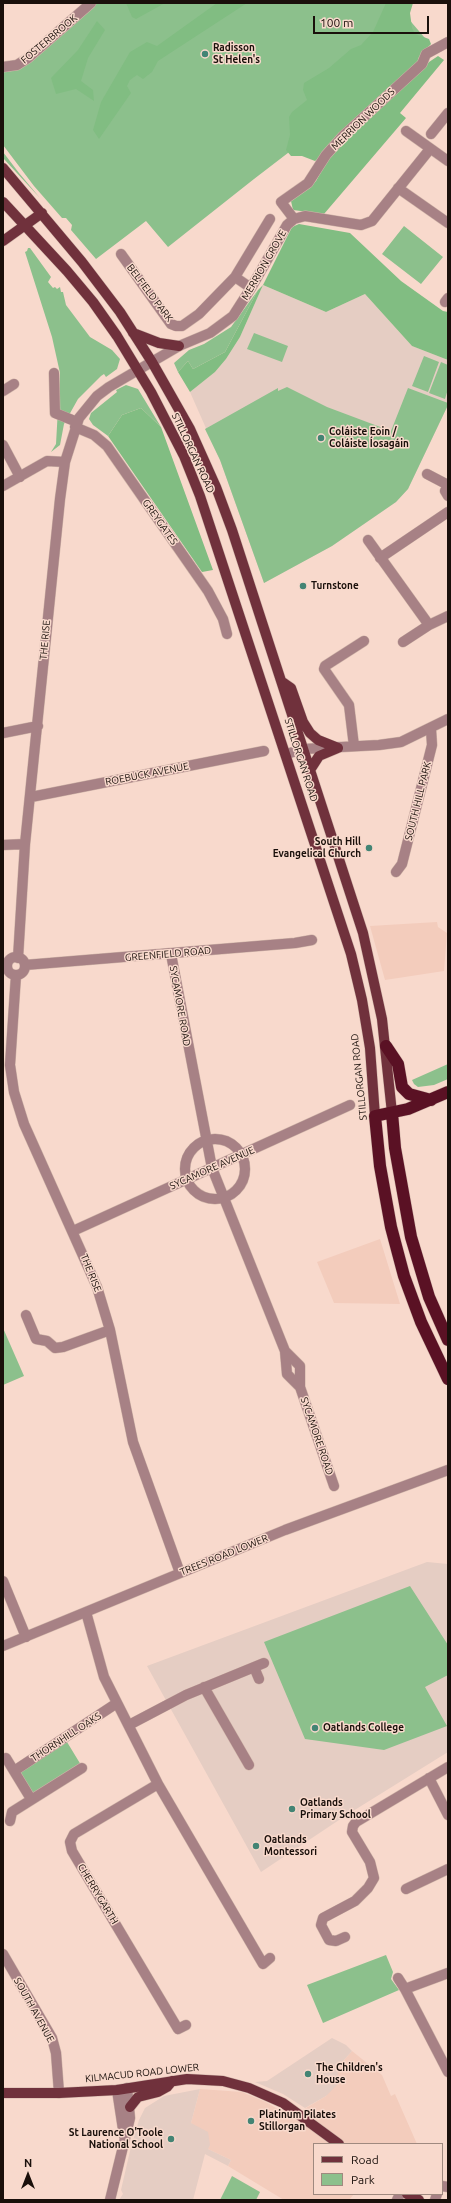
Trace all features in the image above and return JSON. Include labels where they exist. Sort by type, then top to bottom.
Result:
[{"type":"highway","points":[[386,1046],[398,1064],[402,1087],[409,1094],[431,1100]]},
{"type":"highway","points":[[375,1116],[392,1113],[431,1100],[448,1092]]},
{"type":"highway","name":"STILLORGAN ROAD","points":[[392,1113],[395,1148],[411,1237],[431,1302],[448,1340]]},
{"type":"highway","name":"STILLORGAN ROAD","points":[[375,1116],[380,1166],[391,1227],[404,1276],[422,1322],[448,1379]]},
{"type":"main road","name":"STILLORGAN ROAD","points":[[3,168],[94,276],[133,333],[152,362],[190,429],[216,487],[232,530],[363,933],[378,995],[386,1046],[392,1113]]},
{"type":"main road","name":"STILLORGAN ROAD","points":[[3,202],[93,302],[138,370],[184,456],[200,496],[351,954],[362,1000],[373,1083],[375,1116]]},
{"type":"main road","points":[[3,241],[26,226],[42,213]]},
{"type":"main road","points":[[133,333],[159,343],[179,346]]},
{"type":"main road","points":[[281,681],[291,688],[303,722],[310,733],[318,740],[338,748]]},
{"type":"main road","points":[[273,715],[286,718],[291,710]]},
{"type":"main road","points":[[310,770],[319,756],[338,748]]},
{"type":"main road","points":[[373,1083],[380,1085],[387,1073],[386,1046]]},
{"type":"main road","name":"KILMACUD ROAD LOWER","points":[[3,2093],[59,2093],[122,2089],[172,2081],[206,2079],[223,2081],[249,2088],[292,2108],[337,2143]]},
{"type":"main road","points":[[130,2107],[138,2097],[158,2092],[167,2087],[172,2081]]},
{"type":"main road","points":[[409,2195],[419,2200]]},
{"type":"street","name":"FOSTERBROOK","points":[[3,67],[17,65],[28,58],[91,3]]},
{"type":"street","name":"MERRION WOODS","points":[[294,219],[281,202],[308,183],[326,156],[343,136],[422,64],[426,54],[448,42]]},
{"type":"street","points":[[431,134],[448,113]]},
{"type":"street","points":[[406,131],[448,161]]},
{"type":"street","points":[[294,219],[304,216],[361,225],[372,221],[430,149]]},
{"type":"street","points":[[398,188],[448,223]]},
{"type":"street","name":"BELFIELD PARK","points":[[121,254],[171,324],[182,326],[199,314],[234,277],[270,219]]},
{"type":"street","name":"MERRION GROVE","points":[[152,362],[179,346],[210,333],[233,316],[287,225],[294,219]]},
{"type":"street","points":[[234,277],[251,288]]},
{"type":"street","name":"THE RISE","points":[[21,961],[25,844],[38,726],[44,642],[65,462],[76,424],[97,396],[152,362]]},
{"type":"street","name":"GREYGATES","points":[[54,372],[55,413],[94,435],[106,446],[199,577],[224,619],[227,634]]},
{"type":"street","points":[[3,391],[14,384]]},
{"type":"street","points":[[3,445],[20,477]]},
{"type":"street","points":[[3,486],[47,461],[65,462]]},
{"type":"street","points":[[427,474],[448,485],[445,491],[448,496]]},
{"type":"street","points":[[380,558],[448,512]]},
{"type":"street","points":[[368,540],[429,625]]},
{"type":"street","points":[[403,642],[429,625],[448,616]]},
{"type":"street","points":[[354,746],[349,705],[324,669],[324,666],[364,641]]},
{"type":"street","points":[[286,754],[304,749],[379,746],[401,742],[431,729],[448,719]]},
{"type":"street","points":[[3,733],[38,726]]},
{"type":"street","name":"SOUTH HILL PARK","points":[[396,872],[402,864],[432,745],[431,729]]},
{"type":"street","name":"ROEBUCK AVENUE","points":[[31,797],[264,751]]},
{"type":"street","points":[[3,845],[25,844]]},
{"type":"street","name":"GREENFIELD ROAD","points":[[21,961],[171,954],[295,943],[312,940]]},
{"type":"street","name":"SYCAMORE ROAD","points":[[171,954],[212,1168],[285,1351],[287,1374],[300,1387],[334,1486]]},
{"type":"street","points":[[10,960],[21,961],[24,971],[16,975],[11,974],[5,967],[10,960]]},
{"type":"street","name":"THE RISE","points":[[16,975],[10,1065],[14,1092],[24,1124],[98,1287],[110,1330],[133,1442],[180,1573]]},
{"type":"street","name":"SYCAMORE AVENUE","points":[[73,1231],[350,1105]]},
{"type":"street","points":[[215,1138],[231,1144],[241,1154],[245,1170],[244,1179],[233,1193],[224,1198],[217,1199],[202,1195],[195,1191],[188,1179],[186,1162],[188,1155],[197,1143],[206,1139],[215,1138]]},
{"type":"street","points":[[26,1315],[36,1339],[47,1341],[55,1348],[63,1347],[110,1330]]},
{"type":"street","name":"TREES ROAD LOWER","points":[[3,1646],[314,1519],[448,1470]]},
{"type":"street","points":[[3,1581],[26,1637]]},
{"type":"street","points":[[86,1612],[104,1677],[158,1784],[263,1964],[270,1958]]},
{"type":"street","points":[[129,1725],[204,1687],[259,1665],[259,1680]]},
{"type":"street","points":[[204,1687],[249,1765]]},
{"type":"street","name":"THORNHILL OAKS","points":[[14,1771],[117,1703]]},
{"type":"street","points":[[6,1758],[31,1799]]},
{"type":"street","points":[[345,1937],[336,1941],[329,1940],[321,1925],[323,1918],[355,1900],[368,1888],[374,1878],[373,1868],[352,1832],[356,1822],[448,1767]]},
{"type":"street","points":[[10,1821],[12,1812],[82,1768]]},
{"type":"street","points":[[429,1778],[448,1814]]},
{"type":"street","name":"CHERRYGARTH","points":[[158,1784],[74,1834],[70,1842],[72,1851],[178,2029],[186,2025]]},
{"type":"street","points":[[406,1889],[448,1869]]},
{"type":"street","name":"SOUTH AVENUE","points":[[3,1954],[52,2038],[56,2053],[59,2093]]},
{"type":"street","points":[[405,1989],[448,1973]]},
{"type":"street","points":[[398,1978],[444,2056],[448,2072]]},
{"type":"street","points":[[110,2200],[130,2118],[130,2107],[122,2089]]},
{"type":"street","points":[[122,2089],[124,2138]]},
{"type":"shaded area","name":"Coláiste Eoin / Coláiste Íosagáin","points":[[263,285],[326,312],[365,294],[412,346],[448,360],[448,405],[408,489],[396,502],[332,546],[264,583],[220,460],[190,392],[215,372],[226,359],[240,337]]},
{"type":"shaded area","points":[[437,922],[438,927],[447,933],[444,971],[385,980],[370,926]]},
{"type":"shaded area","points":[[380,1239],[400,1304],[334,1303],[317,1262]]},
{"type":"shaded area","name":"Oatlands College","points":[[427,1562],[448,1564],[448,1752],[345,1816],[261,1872],[147,1666]]},
{"type":"shaded area","name":"The Children's House","points":[[332,2038],[346,2045],[352,2051],[337,2068],[339,2083],[326,2096],[305,2108],[283,2094],[255,2082],[267,2081]]},
{"type":"shaded area","points":[[352,2051],[382,2075],[391,2096],[395,2094],[417,2143],[313,2143],[313,2195],[353,2195],[349,2200],[284,2200],[228,2166],[231,2160],[208,2149],[191,2123],[200,2089],[242,2092],[266,2102],[291,2117],[326,2096],[337,2068]]},
{"type":"shaded area","name":"St Laurence O'Toole National School","points":[[200,2089],[191,2123],[208,2132],[210,2145],[208,2149],[231,2160],[228,2166],[205,2154],[193,2200],[119,2200],[123,2194],[121,2190],[130,2151],[139,2120],[145,2108],[164,2096]]},
{"type":"green space","points":[[96,3],[395,3],[430,44],[168,247],[146,221],[96,259],[71,230],[72,225],[66,218],[62,218],[34,186],[3,145],[3,70],[68,26]]},
{"type":"green space","points":[[126,3],[165,3],[136,19],[132,17]]},
{"type":"green space","points":[[217,3],[247,3],[158,61],[152,72],[143,79],[137,75],[130,80],[127,86],[131,93],[99,139],[93,130],[101,102],[130,52],[147,42],[157,46]]},
{"type":"green space","points":[[386,3],[413,3],[410,13],[412,28],[415,34],[429,39],[431,44],[419,57],[417,65],[318,159],[315,161],[302,156],[291,156],[286,150],[290,135],[289,117],[292,112],[307,100],[303,90],[304,83],[329,68],[351,49],[361,45],[373,32]]},
{"type":"green space","points":[[97,21],[105,30],[88,58],[81,81],[93,90],[94,101],[76,89],[56,94],[51,78],[78,50]]},
{"type":"green space","points":[[438,56],[444,60],[400,113],[406,118],[324,214],[293,210],[291,201],[316,181],[329,156],[429,62]]},
{"type":"green space","points":[[3,152],[19,173],[40,198],[3,158]]},
{"type":"green space","points":[[299,224],[350,233],[401,281],[443,311],[448,312],[448,360],[412,346],[365,294],[326,312],[263,285],[292,227]]},
{"type":"green space","points":[[404,226],[443,257],[421,284],[382,254]]},
{"type":"green space","points":[[28,248],[30,248],[51,277],[48,282],[53,288],[55,287],[57,289],[60,287],[61,292],[63,292],[66,305],[90,337],[112,350],[120,359],[117,369],[106,377],[104,374],[101,376],[78,399],[64,424],[60,445],[51,452],[56,444],[60,373],[52,337],[25,252]]},
{"type":"green space","points":[[263,285],[240,337],[226,359],[215,372],[190,392],[178,372],[188,361],[193,369],[225,352],[258,290]]},
{"type":"green space","points":[[258,290],[225,352],[193,369],[188,361],[178,372],[174,363],[189,350],[204,344],[231,327]]},
{"type":"green space","points":[[254,333],[288,346],[282,362],[247,349]]},
{"type":"green space","points":[[424,356],[439,362],[428,392],[412,386]]},
{"type":"green space","points":[[441,362],[448,365],[448,389],[445,399],[429,393]]},
{"type":"green space","points":[[126,385],[138,389],[161,427],[141,408],[122,415],[108,436],[93,425],[89,419],[91,413],[117,392],[116,390]]},
{"type":"green space","points":[[287,387],[327,407],[391,431],[408,388],[448,403],[448,405],[408,489],[396,502],[332,546],[264,583],[220,460],[205,429],[278,388],[278,391]]},
{"type":"green space","points":[[141,408],[161,427],[213,570],[202,572],[108,436],[122,415]]},
{"type":"green space","points":[[448,1064],[448,1079],[434,1085],[418,1087],[414,1084],[412,1080]]},
{"type":"green space","points":[[3,1328],[24,1376],[3,1385]]},
{"type":"green space","points":[[410,1586],[448,1645],[448,1675],[425,1687],[447,1726],[384,1750],[305,1739],[264,1642]]},
{"type":"green space","points":[[67,1742],[81,1765],[33,1794],[18,1771]]},
{"type":"green space","points":[[386,1955],[393,1972],[391,1979],[399,1990],[323,2023],[307,1985]]},
{"type":"green space","points":[[232,2176],[260,2192],[256,2200],[220,2200]]},
{"type":"place","name":"Radisson St Helen's","points":[[205,54]]},
{"type":"place","name":"Coláiste Eoin / Coláiste Íosagáin","points":[[321,438]]},
{"type":"place","name":"Turnstone","points":[[303,586]]},
{"type":"place","name":"South Hill Evangelical Church","points":[[369,848]]},
{"type":"place","name":"Oatlands College","points":[[315,1728]]},
{"type":"place","name":"Oatlands Primary School","points":[[292,1809]]},
{"type":"place","name":"Oatlands Montessori","points":[[256,1846]]},
{"type":"place","name":"The Children's House","points":[[308,2074]]},
{"type":"place","name":"Platinum Pilates Stillorgan","points":[[251,2121]]},
{"type":"place","name":"St Laurence O'Toole National School","points":[[171,2139]]}]
